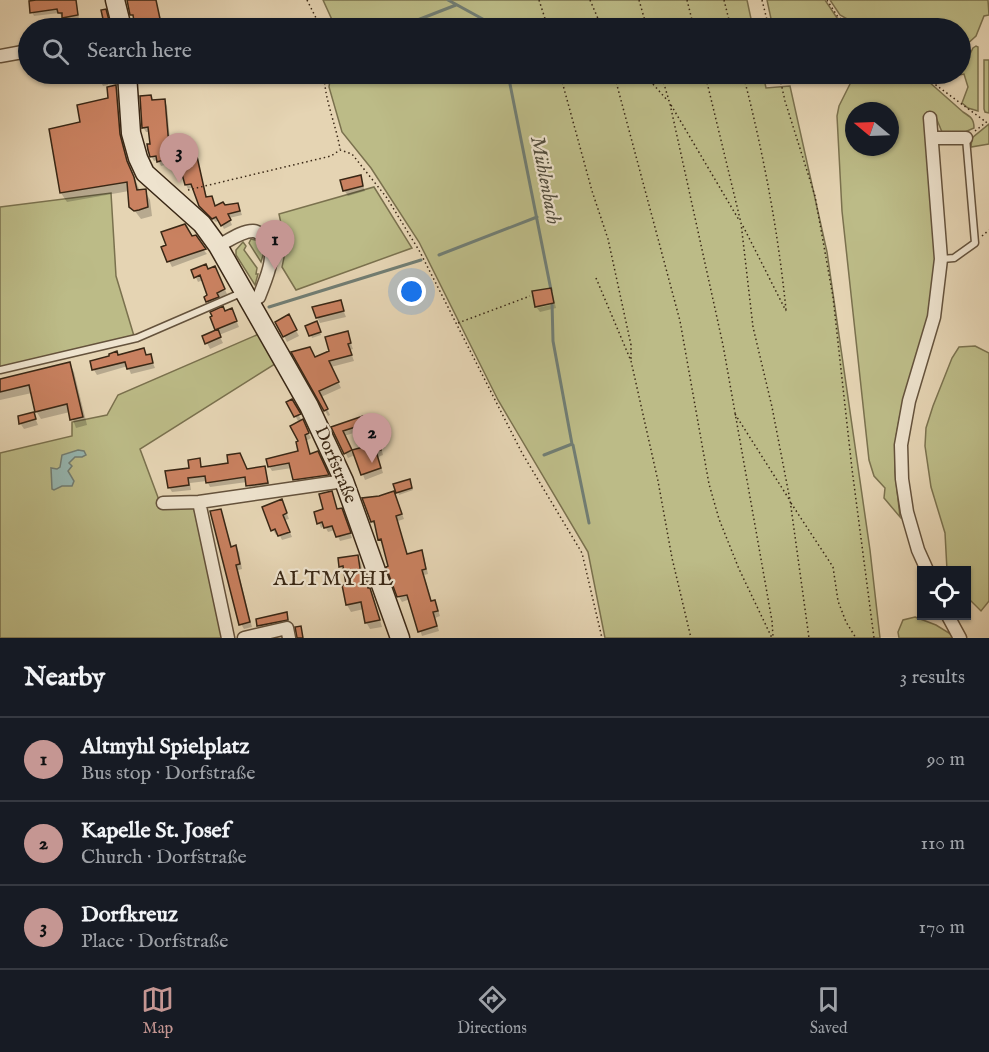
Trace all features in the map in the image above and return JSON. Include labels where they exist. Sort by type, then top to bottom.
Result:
[{"type":"main road","points":[[115,0],[120,18]]},
{"type":"main road","name":"Dorfstraße","points":[[128,84],[131,133],[145,173],[202,224],[218,246],[309,406],[344,482],[400,638]]},
{"type":"street","points":[[0,56],[18,53]]},
{"type":"street","points":[[925,566],[907,512],[902,479],[901,445],[909,401],[934,317],[941,259],[930,118]]},
{"type":"street","points":[[932,138],[966,138]]},
{"type":"street","points":[[218,246],[251,231],[258,232],[267,240],[271,250],[259,297],[247,297]]},
{"type":"street","points":[[163,503],[199,502],[344,482]]},
{"type":"street","points":[[199,502],[228,638]]},
{"type":"street","points":[[951,620],[960,638]]},
{"type":"street","points":[[244,638],[287,628],[290,638]]},
{"type":"lane","points":[[941,259],[954,258],[975,243],[966,138]]},
{"type":"lane","points":[[0,370],[137,338],[247,297]]},
{"type":"path","points":[[307,0],[316,18]]},
{"type":"path","points":[[539,0],[545,18]]},
{"type":"path","points":[[589,0],[598,18]]},
{"type":"path","points":[[639,0],[644,18]]},
{"type":"path","points":[[687,0],[692,18]]},
{"type":"path","points":[[724,0],[728,18]]},
{"type":"path","points":[[762,0],[766,18]]},
{"type":"path","points":[[827,0],[840,18]]},
{"type":"path","points":[[324,84],[337,128],[340,150]]},
{"type":"path","points":[[563,84],[592,191],[608,239],[631,345],[631,361]]},
{"type":"path","points":[[617,84],[680,321],[709,484],[718,519],[772,638]]},
{"type":"path","points":[[653,84],[670,104],[741,223],[786,311],[768,183],[745,84]]},
{"type":"path","points":[[664,84],[723,345],[772,621],[772,638]]},
{"type":"path","points":[[707,84],[741,223],[753,327],[772,407],[790,500],[809,638]]},
{"type":"path","points":[[781,84],[815,196],[833,297],[874,638]]},
{"type":"path","points":[[935,84],[988,121],[966,138]]},
{"type":"path","points":[[175,199],[192,189],[331,156],[340,150]]},
{"type":"path","points":[[340,150],[352,154],[387,198],[420,252],[522,453],[582,553],[602,638]]},
{"type":"path","points":[[596,278],[631,361],[691,638]]},
{"type":"path","points":[[457,323],[530,296]]},
{"type":"path","points":[[734,414],[833,567],[838,601],[846,622],[856,638]]},
{"type":"shaded area","points":[[323,0],[747,0],[751,18],[331,18]]},
{"type":"shaded area","points":[[767,0],[825,0],[837,18],[771,18]]},
{"type":"shaded area","points":[[830,0],[988,0],[989,15],[984,16],[976,36],[971,41],[971,18],[845,18],[840,15]]},
{"type":"shaded area","points":[[976,46],[978,47],[978,111],[962,103],[967,84],[971,84],[971,52]]},
{"type":"shaded area","points":[[984,60],[989,60],[989,113],[984,109]]},
{"type":"shaded area","points":[[329,84],[765,84],[766,88],[790,86],[827,252],[870,550],[880,638],[605,638],[588,552],[498,400],[419,242],[371,168],[342,132]]},
{"type":"shaded area","points":[[850,84],[931,84],[970,117],[974,128],[965,132],[942,132],[935,115],[924,117],[935,236],[935,271],[927,326],[900,415],[896,437],[895,472],[900,517],[884,498],[885,488],[874,476],[869,460],[842,211],[837,116],[839,106]]},
{"type":"shaded area","points":[[989,124],[989,144],[971,147],[972,138]]},
{"type":"shaded area","points":[[374,187],[412,248],[296,290],[282,267],[286,248],[279,214]]},
{"type":"shaded area","points":[[111,193],[116,276],[134,336],[0,368],[0,207]]},
{"type":"shaded area","points":[[251,239],[260,241],[265,248],[261,262],[249,243]]},
{"type":"shaded area","points":[[243,242],[246,246],[244,250],[257,268],[255,285],[236,255],[236,250]]},
{"type":"shaded area","points":[[259,334],[275,364],[140,449],[159,500],[193,504],[222,638],[0,638],[0,453],[72,436],[72,422],[107,415],[118,395]]},
{"type":"shaded area","points":[[975,346],[989,353],[989,601],[981,611],[971,601],[971,566],[947,566],[945,533],[931,487],[925,446],[926,428],[933,406],[952,358],[959,347]]},
{"type":"shaded area","points":[[915,617],[917,620],[936,625],[957,638],[899,638],[898,632],[903,620]]},
{"type":"water","points":[[78,450],[84,451],[86,455],[75,457],[69,463],[72,466],[68,471],[74,481],[72,486],[52,489],[51,468],[60,467],[62,455]]},
{"type":"building","points":[[76,0],[78,15],[62,18],[62,13],[58,13],[57,9],[30,13],[29,1]]},
{"type":"building","points":[[127,0],[156,0],[160,18],[133,18],[133,15],[130,15]]},
{"type":"building","points":[[106,9],[108,18],[103,18],[101,10]]},
{"type":"building","points":[[116,85],[120,134],[127,161],[137,190],[146,189],[148,207],[134,211],[129,207],[127,182],[60,193],[49,129],[80,122],[77,105],[108,98],[107,87]]},
{"type":"building","points":[[151,95],[152,100],[165,99],[170,158],[157,162],[156,156],[150,157],[148,150],[147,144],[150,144],[148,127],[142,128],[140,96]]},
{"type":"building","points":[[196,152],[206,197],[212,196],[215,206],[223,202],[225,205],[238,203],[240,211],[228,214],[231,220],[221,226],[216,217],[212,219],[199,206],[191,184],[185,185],[177,156]]},
{"type":"building","points":[[361,175],[363,186],[343,191],[340,180]]},
{"type":"building","points":[[185,224],[192,236],[196,235],[206,249],[167,262],[161,247],[166,245],[161,232]]},
{"type":"building","points":[[206,264],[208,269],[215,266],[225,289],[217,293],[219,297],[206,302],[204,297],[207,295],[200,275],[194,278],[191,270]]},
{"type":"building","points":[[551,288],[554,303],[535,307],[532,291]]},
{"type":"building","points":[[341,300],[344,311],[316,318],[312,307]]},
{"type":"building","points":[[223,306],[225,311],[232,308],[237,321],[215,330],[210,312]]},
{"type":"building","points":[[289,314],[297,330],[283,337],[275,322]]},
{"type":"building","points":[[317,321],[321,332],[309,336],[305,326]]},
{"type":"building","points":[[218,329],[221,337],[205,344],[202,336]]},
{"type":"building","points":[[348,331],[351,343],[348,344],[352,355],[329,361],[339,382],[319,391],[328,409],[324,411],[291,352],[310,347],[315,357],[329,351],[325,337]]},
{"type":"building","points":[[144,348],[146,355],[151,354],[153,363],[127,369],[125,362],[92,370],[90,361],[109,356],[117,351],[118,355]]},
{"type":"building","points":[[70,362],[83,417],[70,420],[67,404],[35,412],[29,385],[0,392],[0,379]]},
{"type":"building","points":[[292,399],[301,414],[294,417],[286,402]]},
{"type":"building","points":[[34,412],[36,419],[19,424],[18,416]]},
{"type":"building","points":[[363,416],[365,424],[343,431],[352,450],[344,454],[331,427]]},
{"type":"building","points":[[303,419],[309,433],[305,435],[310,454],[318,451],[329,475],[293,480],[289,463],[268,467],[266,459],[298,451],[296,442],[298,441],[290,426]]},
{"type":"building","points":[[374,421],[381,450],[376,451],[381,468],[361,475],[352,450],[367,446],[360,426]]},
{"type":"building","points":[[240,453],[247,469],[265,466],[268,483],[246,486],[245,477],[206,483],[205,476],[188,478],[189,485],[168,488],[165,471],[189,468],[188,460],[200,458],[201,467],[228,463],[227,455]]},
{"type":"building","points":[[410,479],[412,488],[396,493],[393,484]]},
{"type":"building","points":[[332,491],[337,509],[342,508],[351,533],[336,537],[332,526],[324,528],[322,522],[317,524],[314,512],[323,509],[319,494]]},
{"type":"building","points":[[394,491],[402,514],[396,516],[407,554],[422,550],[426,569],[422,570],[431,601],[435,600],[438,611],[433,612],[437,626],[418,632],[407,595],[397,597],[386,567],[388,566],[381,539],[378,540],[374,521],[371,522],[362,498]]},
{"type":"building","points":[[282,499],[287,513],[283,515],[290,532],[278,536],[275,529],[271,531],[262,507]]},
{"type":"building","points":[[221,509],[231,547],[236,545],[240,564],[236,565],[250,622],[239,625],[210,511]]},
{"type":"building","points":[[358,555],[362,582],[367,581],[380,620],[365,623],[361,602],[346,605],[342,585],[346,585],[343,566],[339,567],[338,558]]},
{"type":"building","points":[[287,612],[288,620],[257,626],[256,619]]},
{"type":"building","points":[[301,626],[303,638],[297,638],[295,627]]},
{"type":"waterway","name":"Mühlenbach","points":[[448,0],[481,18]]},
{"type":"waterway","points":[[423,18],[456,5]]},
{"type":"waterway","name":"Mühlenbach","points":[[510,84],[551,290]]},
{"type":"waterway","points":[[439,255],[537,217]]},
{"type":"waterway","points":[[269,307],[421,260]]},
{"type":"waterway","points":[[544,455],[572,444],[553,341],[552,302]]},
{"type":"waterway","points":[[573,445],[589,523]]},
{"type":"place","name":"Dorfkreuz","points":[[179,183]]},
{"type":"place","name":"Altmyhl Spielplatz","points":[[275,270]]},
{"type":"place","name":"Kapelle St. Josef","points":[[372,463]]},
{"type":"district","name":"ALTMYHL","points":[[334,579]]}]
